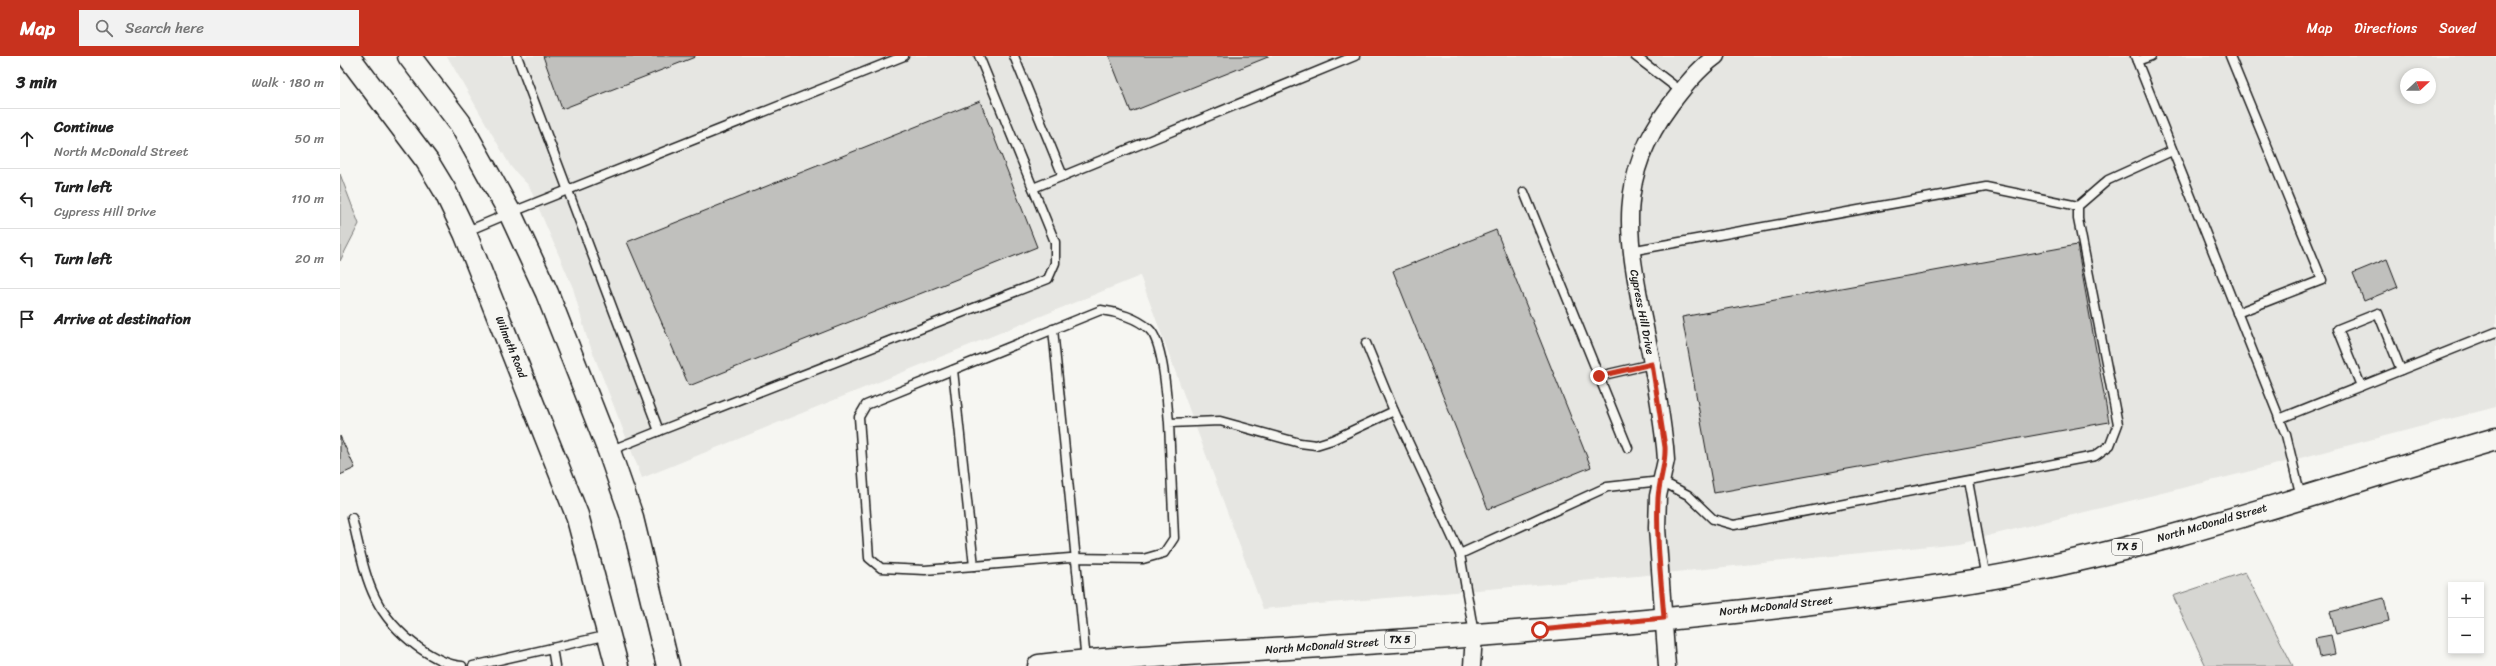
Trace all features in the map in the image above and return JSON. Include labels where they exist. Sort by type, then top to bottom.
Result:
[{"type":"main road","name":"Wilmeth Road","points":[[348,56],[427,160],[444,189],[465,233],[577,515],[617,666]]},
{"type":"main road","points":[[409,56],[460,122],[510,212],[547,293],[609,451],[631,514],[668,666]]},
{"type":"main road","name":"North McDonald Street","points":[[1039,666],[1086,664],[1664,618],[1781,607],[1986,578],[2101,554],[2496,439]]},
{"type":"street","name":"Cypress Hill Drive","points":[[1667,666],[1657,528],[1658,496],[1666,460],[1665,447],[1652,364],[1630,251],[1629,217],[1640,160],[1656,126],[1681,91],[1716,56]]},
{"type":"street","points":[[1472,666],[1474,634]]},
{"type":"lane","points":[[517,56],[659,431]]},
{"type":"lane","points":[[465,233],[510,212],[904,56]]},
{"type":"lane","points":[[609,451],[1048,279],[1055,263],[1054,242],[979,56]]},
{"type":"lane","points":[[1014,56],[1063,176]]},
{"type":"lane","points":[[1033,188],[1355,56]]},
{"type":"lane","points":[[1635,56],[1681,91]]},
{"type":"lane","points":[[2150,56],[2136,59],[2286,435],[2301,497]]},
{"type":"lane","points":[[2230,56],[2322,280],[2237,313]]},
{"type":"lane","points":[[1460,554],[1607,487],[1661,481],[1688,495],[1713,519],[1734,525],[2095,456],[2110,445],[2118,424],[2078,219],[2078,206],[2108,180],[2172,151]]},
{"type":"lane","points":[[1630,251],[1986,186],[2078,206]]},
{"type":"lane","points":[[1524,192],[1628,448]]},
{"type":"lane","points":[[1101,310],[1117,312],[1150,330],[1163,361],[1169,423],[1174,538],[1164,553],[1143,559],[1076,558],[925,570],[881,568],[869,558],[859,417],[866,405],[1053,329],[1101,310]]},
{"type":"lane","points":[[2361,386],[2338,329],[2378,313],[2401,370]]},
{"type":"lane","points":[[1053,329],[1086,664]]},
{"type":"lane","points":[[2279,419],[2496,332]]},
{"type":"lane","points":[[1366,343],[1394,411],[1460,554],[1473,619],[1474,634]]},
{"type":"lane","points":[[1599,376],[1652,364]]},
{"type":"lane","points":[[953,370],[974,566]]},
{"type":"lane","points":[[1169,423],[1220,421],[1300,443],[1316,445],[1332,440],[1394,411]]},
{"type":"lane","points":[[1968,481],[1986,578]]},
{"type":"lane","points":[[352,518],[367,580],[380,609],[398,632],[428,654],[452,665],[462,666]]},
{"type":"lane","points":[[473,666],[609,635]]},
{"type":"lane","points":[[552,648],[555,666]]},
{"type":"shaded area","points":[[447,56],[2496,56],[2496,407],[2239,474],[1959,543],[1637,576],[1263,609],[1140,276],[642,478],[586,335],[573,288],[529,186],[511,167]]},
{"type":"shaded area","points":[[340,174],[359,224],[340,261]]},
{"type":"shaded area","points":[[2245,572],[2293,666],[2206,666],[2173,596]]},
{"type":"building","points":[[543,56],[695,56],[695,57],[562,109]]},
{"type":"building","points":[[1109,56],[1268,56],[1268,57],[1131,112]]},
{"type":"building","points":[[980,101],[1037,247],[689,386],[627,242]]},
{"type":"building","points":[[1496,230],[1591,467],[1488,509],[1393,271]]},
{"type":"building","points":[[2077,245],[2109,422],[1714,493],[1682,317]]},
{"type":"building","points":[[2387,259],[2398,287],[2364,301],[2353,273]]},
{"type":"building","points":[[340,436],[355,468],[340,475]]},
{"type":"building","points":[[2384,598],[2389,621],[2336,634],[2330,612]]},
{"type":"building","points":[[2331,635],[2335,654],[2319,657],[2315,638]]},
{"type":"route","points":[[1540,630],[1664,618],[1657,528],[1658,496],[1666,460],[1663,428],[1652,364],[1599,376]]}]
